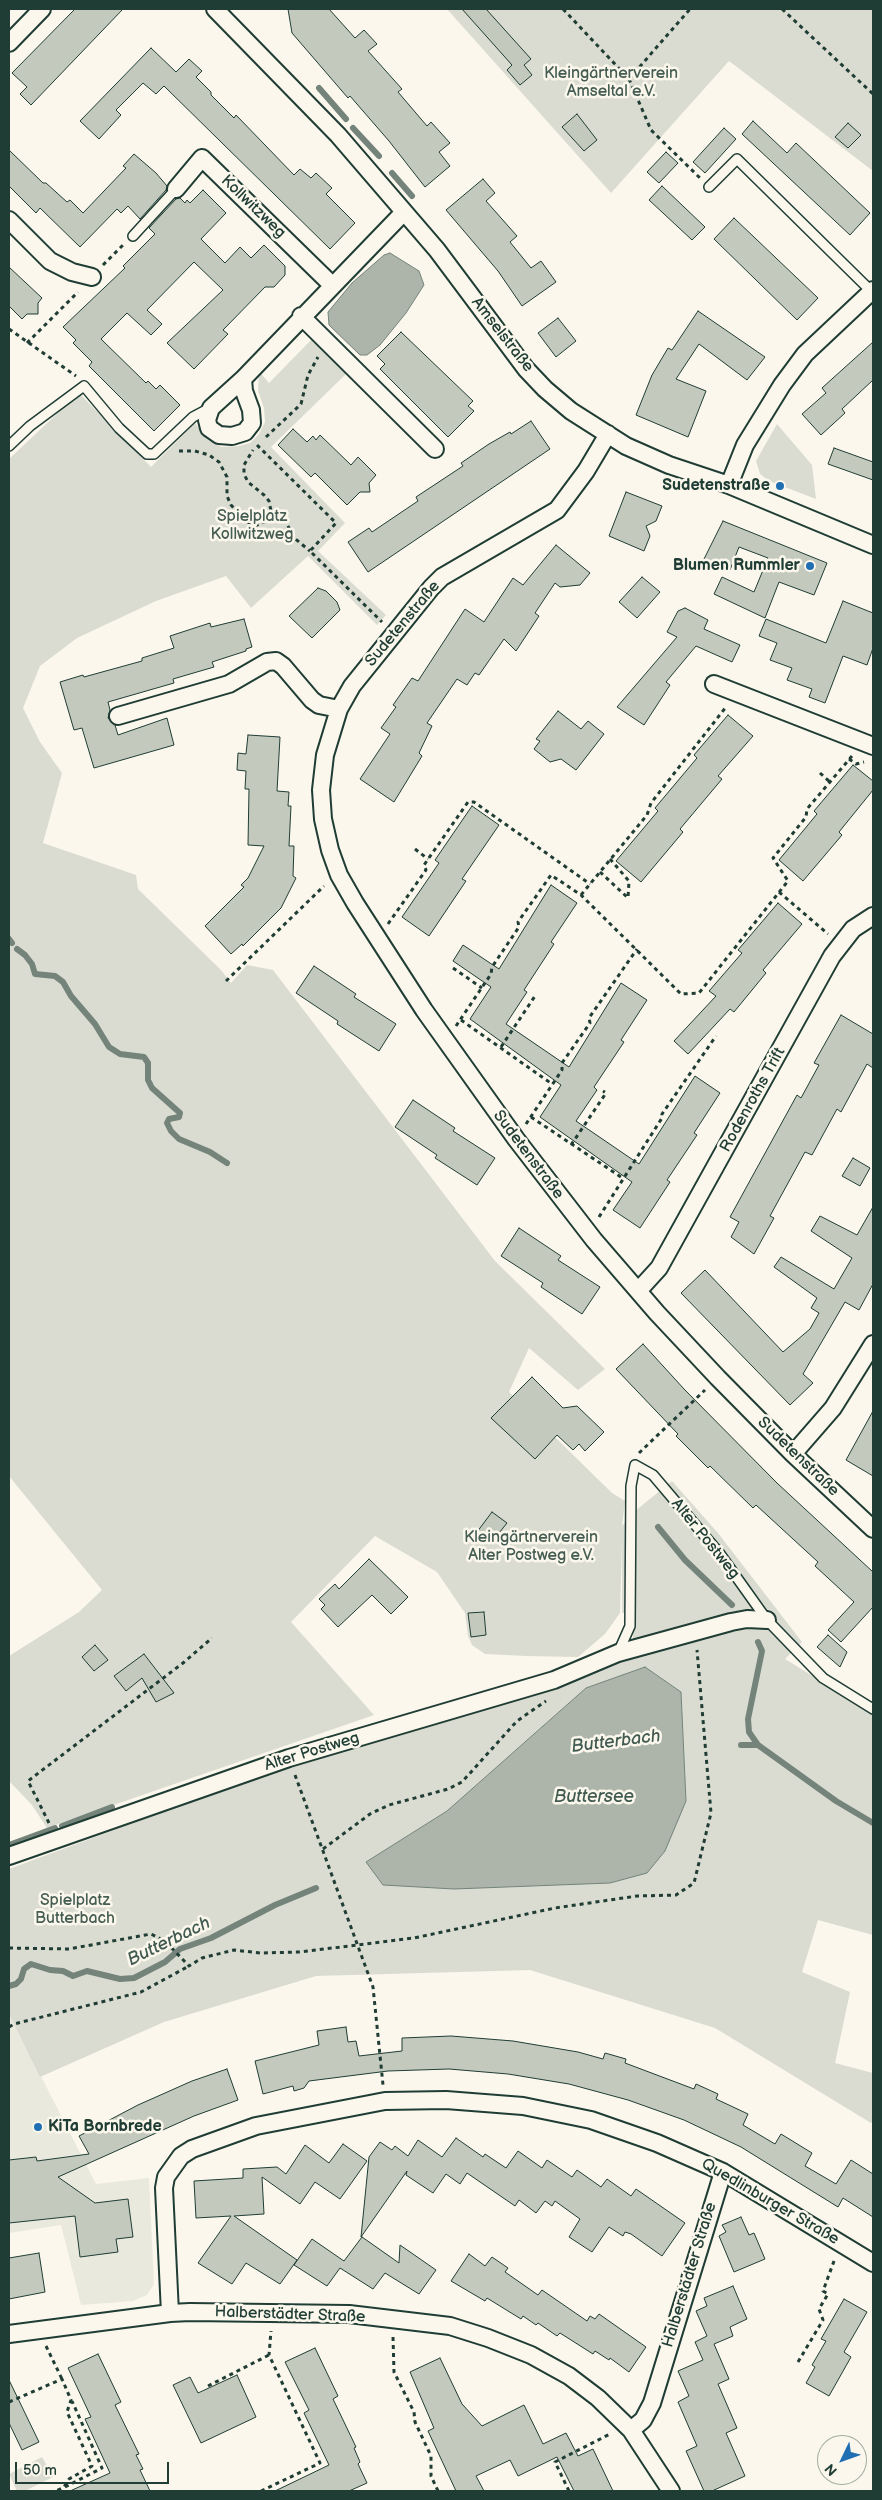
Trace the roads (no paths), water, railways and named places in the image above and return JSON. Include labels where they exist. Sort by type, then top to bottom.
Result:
[{"type":"street","points":[[9,43],[42,9]]},
{"type":"street","name":"Amselstraße","points":[[215,9],[338,135],[437,250],[532,376],[571,411],[608,434],[669,465],[729,485],[873,545]]},
{"type":"street","name":"Kollwitzweg","points":[[176,189],[202,158],[332,284]]},
{"type":"street","points":[[243,379],[244,391],[251,410],[252,423],[244,432],[232,436],[219,435],[209,428],[207,420],[211,408],[243,379],[332,284],[404,212]]},
{"type":"street","points":[[9,220],[50,260],[72,272],[92,277]]},
{"type":"street","points":[[729,485],[749,438],[805,354],[873,291]]},
{"type":"street","points":[[302,316],[435,449]]},
{"type":"street","name":"Sudetenstraße","points":[[608,434],[586,471],[557,510],[442,577],[352,686],[339,709],[325,755],[321,790],[323,819],[330,850],[339,875],[375,936],[445,1040],[516,1139],[589,1232],[638,1291],[718,1378],[793,1454],[873,1528]]},
{"type":"street","points":[[118,716],[229,684],[267,662],[276,661],[283,666],[312,700],[319,705],[339,709]]},
{"type":"street","points":[[714,684],[869,744]]},
{"type":"street","name":"Rodenroths Trift","points":[[638,1291],[659,1268],[832,956],[853,929],[873,916]]},
{"type":"street","points":[[793,1454],[833,1408],[873,1344]]},
{"type":"street","name":"Alter Postweg","points":[[9,1856],[288,1758],[554,1680],[618,1653],[747,1619],[767,1620]]},
{"type":"street","name":"Quedlinburger Straße","points":[[170,2313],[164,2188],[166,2177],[181,2156],[192,2149],[256,2126],[385,2102],[446,2100],[523,2106],[591,2120],[657,2143],[723,2172],[873,2263]]},
{"type":"street","name":"Halberstädter Straße","points":[[631,2430],[643,2420],[652,2404],[715,2190],[723,2172]]},
{"type":"street","name":"Halberstädter Straße","points":[[9,2334],[170,2313],[349,2314],[450,2326],[488,2338],[531,2355],[569,2376],[591,2392],[631,2430],[671,2491]]},
{"type":"lane","points":[[709,187],[737,159],[873,291]]},
{"type":"lane","points":[[133,236],[176,189]]},
{"type":"lane","points":[[9,446],[30,426],[84,386],[119,428],[147,454],[154,454],[193,417],[211,408]]},
{"type":"lane","name":"Alter Postweg","points":[[618,1653],[630,1626],[631,1486],[635,1466],[653,1475],[720,1554],[767,1620],[823,1678],[873,1709]]},
{"type":"water","points":[[390,253],[419,271],[424,285],[406,313],[380,345],[367,355],[360,355],[329,325],[328,312],[352,283],[384,255]]},
{"type":"water","name":"Buttersee","points":[[645,1667],[681,1692],[686,1801],[665,1851],[647,1873],[610,1883],[454,1889],[383,1885],[366,1862],[447,1811],[586,1688]]},
{"type":"waterway","points":[[319,88],[346,119]]},
{"type":"waterway","points":[[353,128],[379,156]]},
{"type":"waterway","points":[[392,173],[412,196]]},
{"type":"waterway","points":[[9,939],[12,943]]},
{"type":"waterway","points":[[17,949],[32,964],[35,974],[55,976],[63,982],[71,996],[95,1024],[109,1047],[120,1054],[144,1057],[148,1063],[148,1080],[152,1088],[180,1113],[179,1117],[169,1119],[167,1123],[171,1131],[179,1139],[210,1152],[227,1163]]},
{"type":"waterway","points":[[658,1527],[685,1560],[732,1605]]},
{"type":"waterway","points":[[758,1642],[762,1651],[748,1719],[749,1732],[758,1745]]},
{"type":"waterway","name":"Butterbach","points":[[741,1745],[758,1745],[836,1801],[873,1823]]},
{"type":"waterway","points":[[62,1826],[112,1807]]},
{"type":"waterway","points":[[9,1845],[55,1828]]},
{"type":"waterway","name":"Butterbach","points":[[9,1986],[16,1984],[21,1979],[24,1969],[31,1964],[50,1970],[63,1971],[73,1976],[87,1971],[120,1979],[134,1978],[165,1962],[180,1949],[211,1938],[275,1905],[316,1888]]},
{"type":"place","name":"Sudetenstraße","points":[[780,486]]},
{"type":"place","name":"Blumen Rummler","points":[[810,566]]},
{"type":"place","name":"KiTa Bornbrede","points":[[38,2127]]},
{"type":"park label","name":"Kleingärtnerverein Amseltal e.V.","points":[[611,83]]},
{"type":"park label","name":"Spielplatz Kollwitzweg","points":[[252,526]]},
{"type":"park label","name":"Kleingärtnerverein Alter Postweg e.V.","points":[[531,1547]]},
{"type":"park label","name":"Spielplatz Butterbach","points":[[75,1910]]}]
